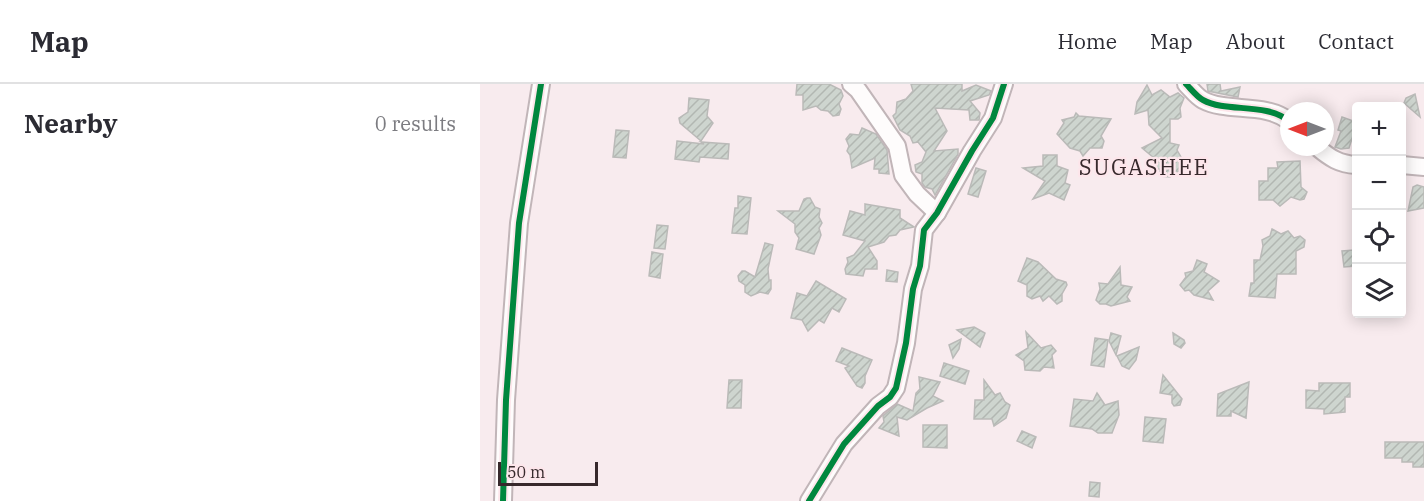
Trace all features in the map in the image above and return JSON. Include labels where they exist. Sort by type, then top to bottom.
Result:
[{"type":"street","points":[[503,501],[506,400],[519,224],[541,84]]},
{"type":"street","points":[[809,501],[844,444],[896,388],[906,343],[913,289],[921,266],[924,230],[938,213],[993,118],[1004,84]]},
{"type":"street","points":[[1186,84],[1203,100],[1220,105],[1257,108],[1280,117]]},
{"type":"street","points":[[858,86],[897,146],[903,175],[917,195],[938,213]]},
{"type":"street","points":[[1329,156],[1334,160],[1352,165]]},
{"type":"street","points":[[1406,165],[1424,167]]},
{"type":"building","points":[[797,84],[829,84],[841,90],[843,96],[839,104],[841,109],[839,115],[833,116],[816,106],[803,110],[803,95],[796,95]]},
{"type":"building","points":[[911,84],[962,84],[962,91],[976,85],[991,91],[989,95],[970,101],[980,113],[979,120],[970,120],[969,110],[935,108],[947,131],[934,151],[958,149],[958,154],[935,195],[932,189],[925,187],[922,183],[922,174],[916,172],[915,165],[922,162],[926,152],[918,142],[913,143],[910,136],[900,130],[893,116],[896,113],[897,102],[906,99],[913,91]]},
{"type":"building","points":[[1207,84],[1220,84],[1221,91],[1240,87],[1238,97],[1208,91]]},
{"type":"building","points":[[1147,85],[1152,95],[1161,90],[1170,97],[1178,93],[1184,98],[1180,108],[1181,117],[1170,119],[1170,143],[1179,145],[1177,150],[1181,157],[1180,170],[1170,177],[1160,176],[1160,170],[1154,166],[1154,158],[1142,148],[1162,138],[1149,125],[1148,110],[1135,114],[1137,102]]},
{"type":"building","points":[[1415,94],[1420,117],[1406,105],[1406,98]]},
{"type":"building","points":[[689,98],[709,100],[707,116],[713,123],[701,141],[680,123],[679,118],[688,112]]},
{"type":"building","points":[[1076,113],[1079,116],[1111,119],[1101,136],[1104,141],[1102,148],[1090,148],[1083,156],[1080,151],[1070,148],[1057,134],[1064,123],[1062,120],[1074,117]]},
{"type":"building","points":[[1342,117],[1352,121],[1352,139],[1349,148],[1335,147],[1341,131],[1338,130]]},
{"type":"building","points":[[862,128],[876,134],[887,150],[889,174],[879,173],[879,169],[874,169],[875,158],[852,168],[846,139],[850,134],[859,135]]},
{"type":"building","points":[[616,130],[629,131],[626,158],[613,157]]},
{"type":"building","points":[[677,141],[729,144],[728,159],[700,157],[699,162],[675,159]]},
{"type":"building","points":[[1043,155],[1057,155],[1057,166],[1068,170],[1065,183],[1070,185],[1064,200],[1049,193],[1033,199],[1045,181],[1023,168],[1043,166]]},
{"type":"building","points":[[1300,161],[1301,187],[1307,192],[1304,199],[1291,197],[1280,206],[1273,200],[1259,200],[1259,181],[1268,181],[1268,168],[1278,168],[1277,162]]},
{"type":"building","points":[[976,168],[986,171],[978,197],[968,194]]},
{"type":"building","points":[[1417,185],[1424,187],[1424,208],[1408,211],[1413,187]]},
{"type":"building","points":[[738,196],[751,198],[747,234],[732,233],[735,208],[738,208]]},
{"type":"building","points":[[810,198],[815,207],[820,209],[819,217],[822,223],[819,228],[821,235],[814,254],[796,249],[799,238],[795,232],[795,224],[778,211],[799,211],[804,199]]},
{"type":"building","points":[[865,204],[900,210],[900,218],[914,227],[900,230],[884,242],[868,247],[877,261],[877,269],[865,269],[863,276],[846,274],[847,258],[854,255],[865,241],[843,235],[850,211],[865,215]]},
{"type":"building","points":[[657,225],[668,226],[665,249],[654,248]]},
{"type":"building","points":[[1272,229],[1281,234],[1288,231],[1294,238],[1300,236],[1305,240],[1304,247],[1296,251],[1296,274],[1277,274],[1275,298],[1249,296],[1251,283],[1254,283],[1254,260],[1260,260],[1262,240],[1270,236]]},
{"type":"building","points":[[765,243],[773,245],[768,269],[771,289],[768,294],[760,292],[751,296],[745,292],[745,285],[739,281],[738,276],[745,271],[755,277]]},
{"type":"building","points":[[1352,250],[1352,266],[1344,267],[1342,251]]},
{"type":"building","points":[[652,252],[663,254],[660,278],[649,276]]},
{"type":"building","points":[[1027,258],[1038,262],[1056,279],[1066,282],[1062,301],[1057,304],[1049,296],[1043,301],[1040,296],[1032,299],[1027,296],[1027,285],[1018,281]]},
{"type":"building","points":[[1197,260],[1207,264],[1204,272],[1219,281],[1208,291],[1213,300],[1194,295],[1189,290],[1185,291],[1180,285],[1186,277],[1185,273],[1193,271]]},
{"type":"building","points":[[1120,267],[1121,285],[1132,287],[1127,297],[1130,301],[1111,306],[1100,304],[1096,300],[1100,289],[1099,283],[1108,284]]},
{"type":"building","points":[[887,270],[898,272],[897,282],[886,281]]},
{"type":"building","points":[[816,281],[846,299],[839,312],[832,308],[824,323],[819,320],[808,331],[802,320],[791,318],[797,293],[807,296]]},
{"type":"building","points":[[974,327],[985,333],[980,347],[957,330]]},
{"type":"building","points":[[1026,332],[1041,348],[1051,345],[1056,351],[1052,355],[1054,368],[1044,367],[1040,371],[1025,370],[1024,361],[1016,355],[1028,348]]},
{"type":"building","points":[[1111,333],[1121,336],[1116,355],[1109,341]]},
{"type":"building","points":[[1173,333],[1184,340],[1185,343],[1181,348],[1174,344]]},
{"type":"building","points":[[1095,338],[1108,340],[1104,367],[1091,365]]},
{"type":"building","points":[[961,339],[959,349],[953,358],[949,345]]},
{"type":"building","points":[[1139,347],[1136,360],[1129,369],[1122,366],[1117,356]]},
{"type":"building","points":[[842,348],[872,360],[862,388],[857,386],[845,368],[849,366],[836,361]]},
{"type":"building","points":[[944,363],[969,371],[965,384],[940,376]]},
{"type":"building","points":[[1163,375],[1182,399],[1180,405],[1174,406],[1172,395],[1160,393]]},
{"type":"building","points":[[919,377],[940,382],[933,396],[943,401],[907,420],[897,417],[899,436],[879,428],[884,422],[883,416],[897,404],[913,411],[916,393],[920,389]]},
{"type":"building","points":[[729,380],[742,380],[741,408],[727,408]]},
{"type":"building","points":[[984,380],[995,395],[1000,393],[1005,402],[1010,405],[1006,418],[994,426],[992,419],[974,419],[975,400],[984,400]]},
{"type":"building","points":[[1249,382],[1246,418],[1231,411],[1231,416],[1217,416],[1218,394]]},
{"type":"building","points":[[1319,383],[1350,383],[1350,397],[1345,397],[1345,412],[1324,414],[1324,409],[1306,408],[1306,390],[1319,391]]},
{"type":"building","points":[[1097,393],[1105,405],[1118,401],[1119,415],[1112,433],[1098,433],[1092,429],[1070,426],[1074,399],[1093,401]]},
{"type":"building","points":[[1145,417],[1166,419],[1163,443],[1143,441]]},
{"type":"building","points":[[923,425],[947,425],[947,448],[923,447]]},
{"type":"building","points":[[1022,431],[1036,437],[1032,448],[1017,441]]},
{"type":"building","points":[[1385,442],[1424,442],[1424,467],[1413,467],[1413,462],[1402,462],[1402,458],[1385,458]]},
{"type":"building","points":[[1090,482],[1100,483],[1099,497],[1089,496]]},
{"type":"cycle path","points":[[503,501],[506,400],[519,223],[541,84]]},
{"type":"cycle path","points":[[809,501],[844,444],[896,388],[906,343],[913,289],[920,266],[924,230],[937,213],[993,118],[1004,84]]},
{"type":"cycle path","points":[[1186,84],[1201,99],[1213,104],[1258,109],[1280,116]]},
{"type":"district","name":"SUGASHEE","points":[[1144,166]]}]
